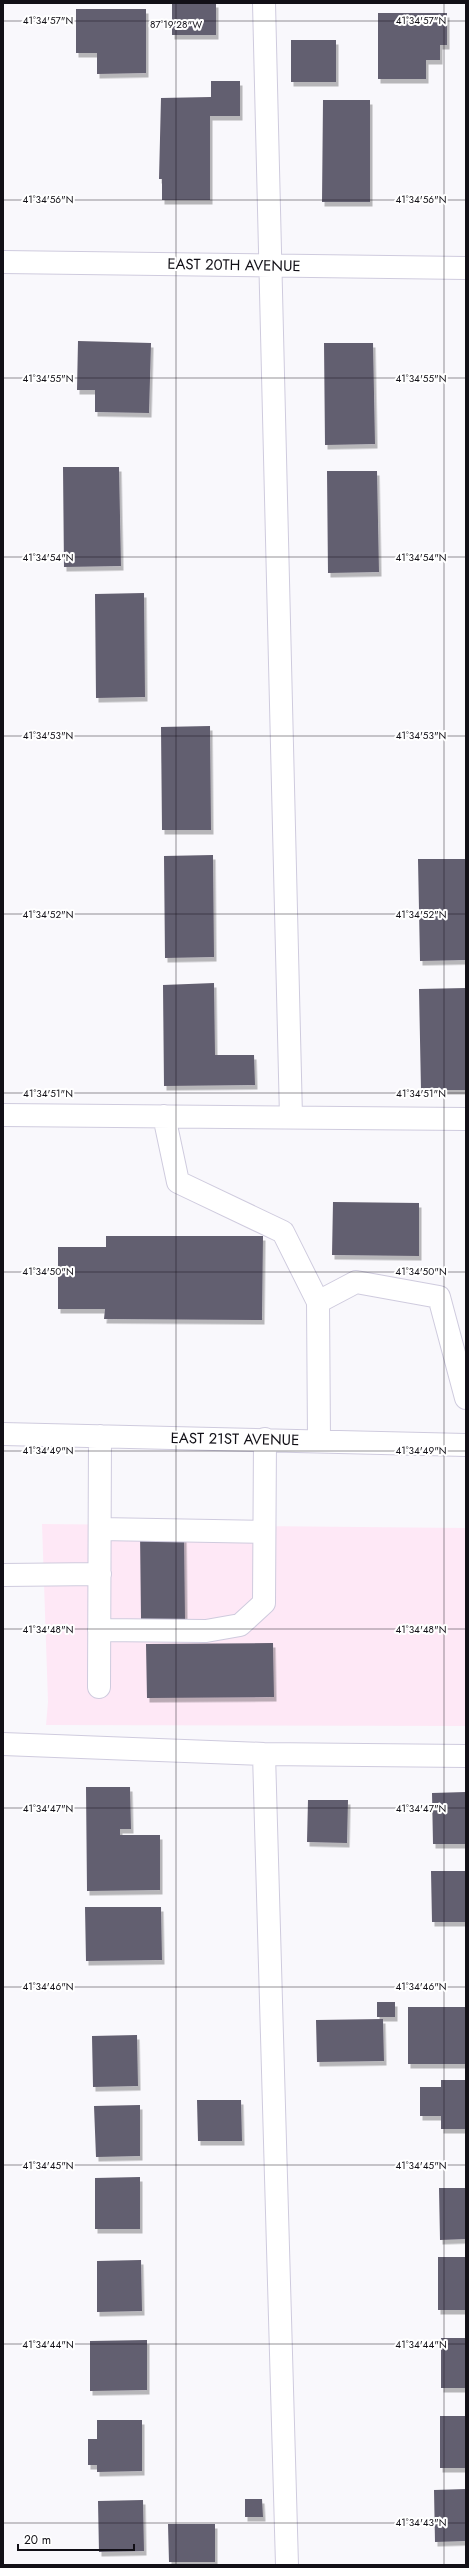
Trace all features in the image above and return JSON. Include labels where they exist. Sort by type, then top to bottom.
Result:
[{"type":"street","points":[[264,3],[291,1117]]},
{"type":"street","name":"EAST 20TH AVENUE","points":[[3,262],[466,268]]},
{"type":"street","points":[[3,1115],[466,1119]]},
{"type":"street","points":[[164,1116],[178,1182],[284,1232],[318,1302],[319,1440]]},
{"type":"street","points":[[318,1302],[356,1282],[440,1297],[466,1398]]},
{"type":"street","name":"EAST 21ST AVENUE","points":[[3,1434],[319,1440],[466,1446]]},
{"type":"street","points":[[99,1687],[100,1436]]},
{"type":"street","points":[[99,1630],[206,1631],[240,1625],[264,1603],[265,1439]]},
{"type":"street","points":[[100,1529],[264,1532]]},
{"type":"street","points":[[3,1575],[100,1574]]},
{"type":"street","points":[[3,1744],[264,1754],[466,1756]]},
{"type":"street","points":[[264,1754],[286,2565]]},
{"type":"shaded area","points":[[42,1524],[466,1528],[466,1726],[46,1725],[48,1702]]},
{"type":"building","points":[[172,3],[216,3],[216,35],[172,35]]},
{"type":"building","points":[[76,9],[146,9],[146,73],[97,74],[97,53],[76,53]]},
{"type":"building","points":[[378,13],[447,13],[447,45],[440,45],[440,60],[426,60],[426,79],[378,79]]},
{"type":"building","points":[[291,40],[336,40],[336,82],[291,82]]},
{"type":"building","points":[[211,81],[240,81],[240,116],[210,116],[210,200],[162,200],[162,179],[159,179],[161,98],[211,97]]},
{"type":"building","points":[[323,100],[370,100],[370,202],[322,202]]},
{"type":"building","points":[[78,341],[151,343],[149,413],[95,412],[95,390],[77,390]]},
{"type":"building","points":[[324,343],[373,343],[375,444],[325,445]]},
{"type":"building","points":[[63,467],[119,467],[121,566],[64,567]]},
{"type":"building","points":[[327,471],[377,471],[379,572],[328,573]]},
{"type":"building","points":[[144,593],[145,697],[96,698],[95,594]]},
{"type":"building","points":[[210,726],[211,830],[162,830],[161,727]]},
{"type":"building","points":[[213,855],[214,957],[165,958],[164,856]]},
{"type":"building","points":[[418,859],[466,859],[466,960],[420,961]]},
{"type":"building","points":[[214,983],[215,1055],[254,1055],[255,1085],[164,1086],[163,985]]},
{"type":"building","points":[[466,988],[466,1090],[421,1090],[419,989]]},
{"type":"building","points":[[333,1202],[419,1203],[419,1256],[332,1255]]},
{"type":"building","points":[[106,1236],[263,1236],[262,1320],[104,1319],[105,1309],[58,1309],[58,1247],[106,1247]]},
{"type":"building","points":[[140,1532],[184,1532],[185,1619],[141,1619]]},
{"type":"building","points":[[273,1643],[274,1697],[147,1698],[146,1644]]},
{"type":"building","points":[[86,1787],[130,1787],[131,1829],[120,1829],[120,1835],[160,1835],[160,1890],[87,1891]]},
{"type":"building","points":[[466,1792],[466,1844],[433,1844],[432,1793]]},
{"type":"building","points":[[308,1800],[348,1800],[347,1843],[307,1842]]},
{"type":"building","points":[[431,1871],[466,1871],[466,1922],[432,1922]]},
{"type":"building","points":[[85,1907],[161,1907],[162,1960],[86,1961]]},
{"type":"building","points":[[377,2002],[395,2002],[395,2017],[377,2017]]},
{"type":"building","points":[[408,2007],[466,2007],[466,2064],[408,2064]]},
{"type":"building","points":[[383,2019],[384,2061],[317,2062],[316,2020]]},
{"type":"building","points":[[137,2035],[138,2086],[93,2087],[92,2036]]},
{"type":"building","points":[[441,2080],[466,2080],[466,2129],[441,2129],[441,2116],[420,2116],[420,2087],[441,2087]]},
{"type":"building","points":[[197,2100],[241,2100],[242,2141],[198,2141]]},
{"type":"building","points":[[140,2105],[140,2156],[96,2157],[94,2106]]},
{"type":"building","points":[[140,2177],[140,2229],[95,2229],[95,2178]]},
{"type":"building","points":[[439,2188],[466,2188],[466,2239],[440,2240]]},
{"type":"building","points":[[438,2257],[466,2257],[466,2310],[438,2310]]},
{"type":"building","points":[[141,2260],[142,2311],[97,2312],[97,2261]]},
{"type":"building","points":[[441,2338],[466,2338],[466,2388],[441,2388]]},
{"type":"building","points":[[147,2340],[147,2390],[90,2391],[90,2341]]},
{"type":"building","points":[[440,2416],[466,2416],[466,2468],[440,2468]]},
{"type":"building","points":[[97,2420],[142,2420],[142,2471],[97,2472],[97,2465],[88,2465],[88,2439],[97,2439]]},
{"type":"building","points":[[466,2489],[466,2541],[435,2542],[434,2490]]},
{"type":"building","points":[[245,2499],[262,2499],[263,2517],[245,2517]]},
{"type":"building","points":[[143,2500],[144,2551],[99,2552],[98,2501]]},
{"type":"building","points":[[168,2524],[215,2524],[215,2562],[169,2562]]}]
